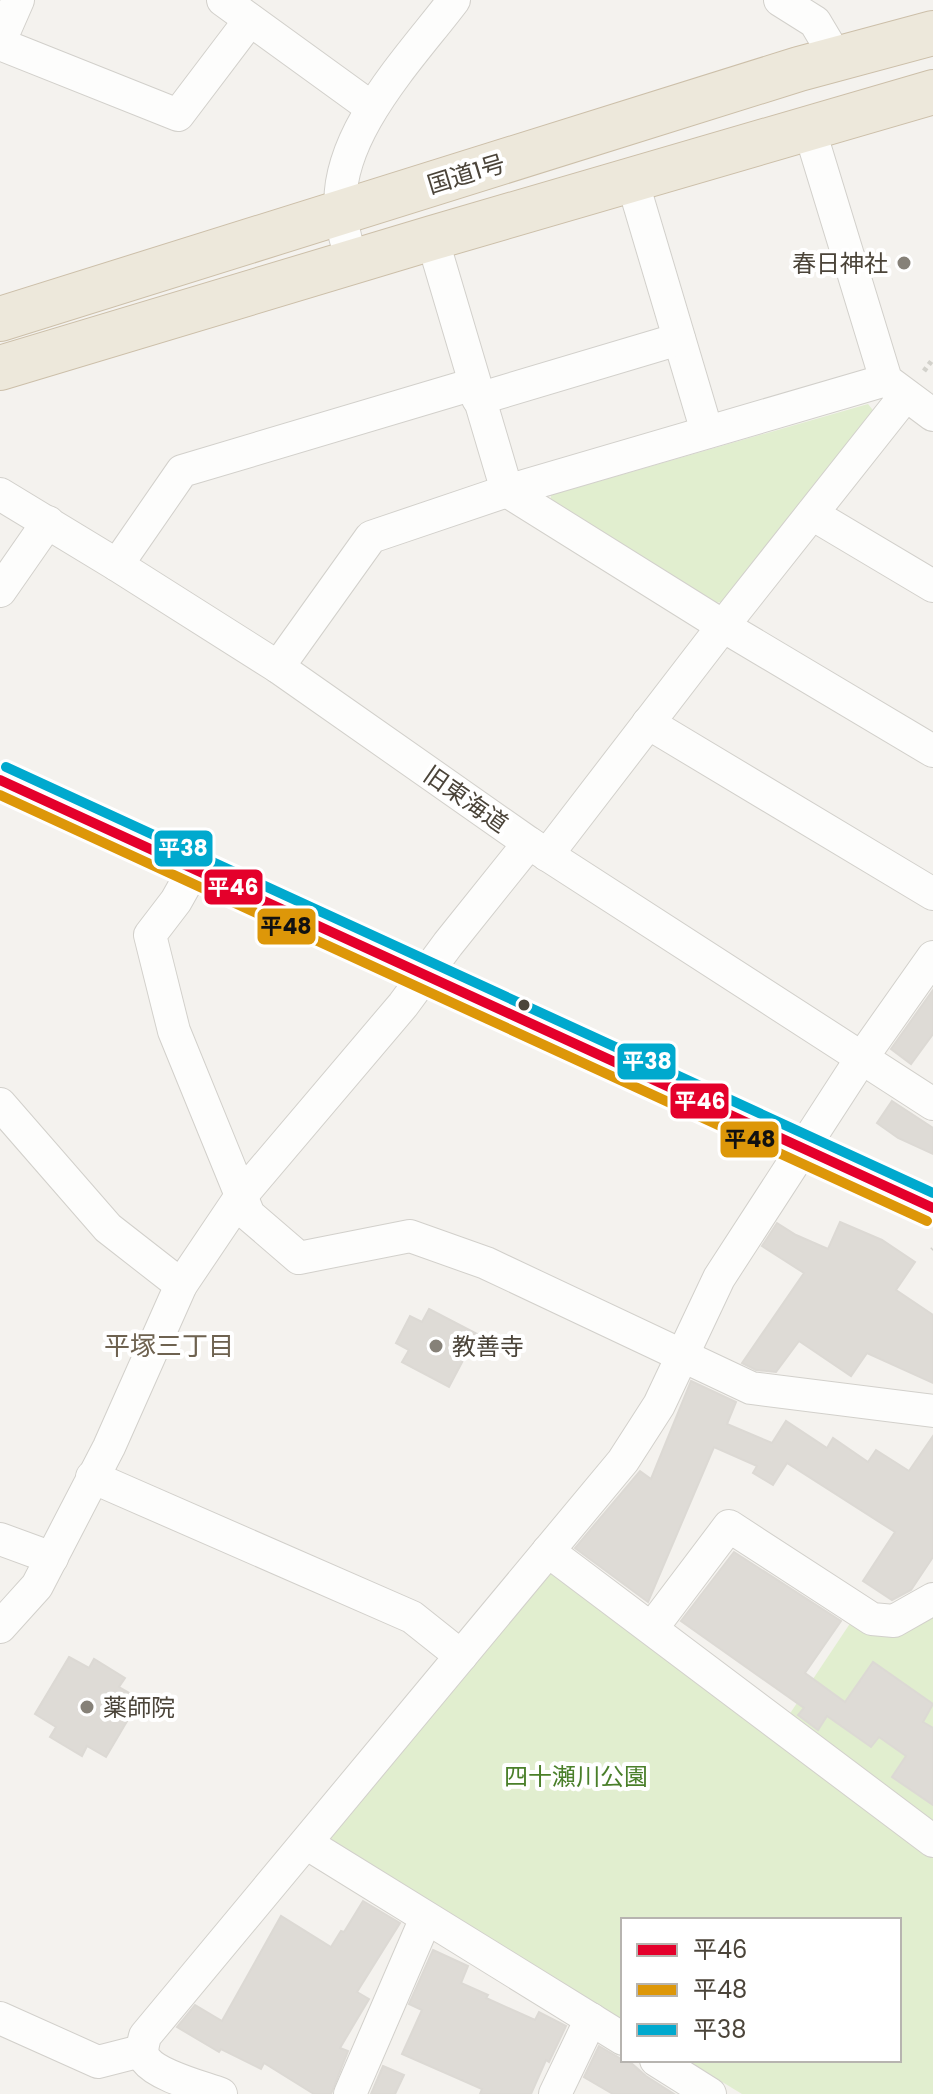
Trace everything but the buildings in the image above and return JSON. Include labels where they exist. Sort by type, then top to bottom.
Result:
[{"type":"highway","name":"国道1号","points":[[0,319],[837,59],[933,33]]},
{"type":"highway","points":[[0,368],[933,92]]},
{"type":"street","points":[[18,0],[0,42],[178,115],[250,20]]},
{"type":"street","points":[[223,0],[372,108]]},
{"type":"street","points":[[780,0],[815,22],[837,59]]},
{"type":"street","points":[[352,262],[340,212],[344,167],[372,108],[448,2]]},
{"type":"street","points":[[809,128],[896,388],[933,415]]},
{"type":"street","points":[[632,180],[707,432]]},
{"type":"street","points":[[432,238],[507,491],[723,626],[933,751]]},
{"type":"street","points":[[117,565],[182,471],[679,339]]},
{"type":"street","points":[[278,667],[371,537],[507,491],[707,432],[896,388]]},
{"type":"street","points":[[0,1627],[37,1586],[109,1447],[181,1285],[241,1196],[426,975],[648,723],[812,514],[896,388]]},
{"type":"street","name":"旧東海道","points":[[0,494],[278,667],[538,849],[933,1104]]},
{"type":"street","points":[[812,514],[933,586]]},
{"type":"street","points":[[0,591],[48,522]]},
{"type":"street","points":[[648,723],[933,894]]},
{"type":"street","points":[[0,780],[933,1208]]},
{"type":"street","points":[[194,869],[176,901],[150,935],[174,1031],[249,1215],[299,1258],[410,1236],[486,1263],[751,1388],[933,1411]]},
{"type":"street","points":[[148,2060],[145,2036],[623,1461],[659,1405],[719,1278],[861,1059],[933,957]]},
{"type":"street","points":[[0,1104],[108,1228],[181,1285]]},
{"type":"street","points":[[92,1477],[412,1617],[461,1656]]},
{"type":"street","points":[[652,1628],[729,1526],[872,1619],[894,1621],[933,1599]]},
{"type":"street","points":[[0,1539],[52,1558]]},
{"type":"street","points":[[548,1551],[933,1841]]},
{"type":"street","points":[[306,1843],[621,2038]]},
{"type":"street","points":[[350,2094],[426,1918]]},
{"type":"street","points":[[0,2018],[98,2062],[148,2060],[221,2094]]},
{"type":"street","points":[[555,2094],[591,2019]]},
{"type":"street","points":[[659,2062],[710,2094]]},
{"type":"green space","points":[[868,404],[876,414],[732,600],[716,603],[550,504],[551,495]]},
{"type":"green space","name":"四十瀬川公園","points":[[557,1569],[933,1856],[933,2094],[742,2094],[689,2062],[901,2062],[901,1918],[621,1918],[621,2021],[330,1842],[329,1834],[548,1573]]},
{"type":"green space","points":[[933,1609],[933,1825],[789,1715],[853,1619]]},
{"type":"transit line","name":"平38","points":[[6,767],[933,1193]]},
{"type":"transit line","name":"平46","points":[[0,780],[933,1208]]},
{"type":"transit line","name":"平48","points":[[0,795],[927,1221]]},
{"type":"place","name":"春日神社","points":[[904,263]]},
{"type":"place","name":"教善寺","points":[[436,1346]]},
{"type":"place","name":"薬師院","points":[[87,1707]]},
{"type":"district","name":"平塚三丁目","points":[[169,1346]]}]
